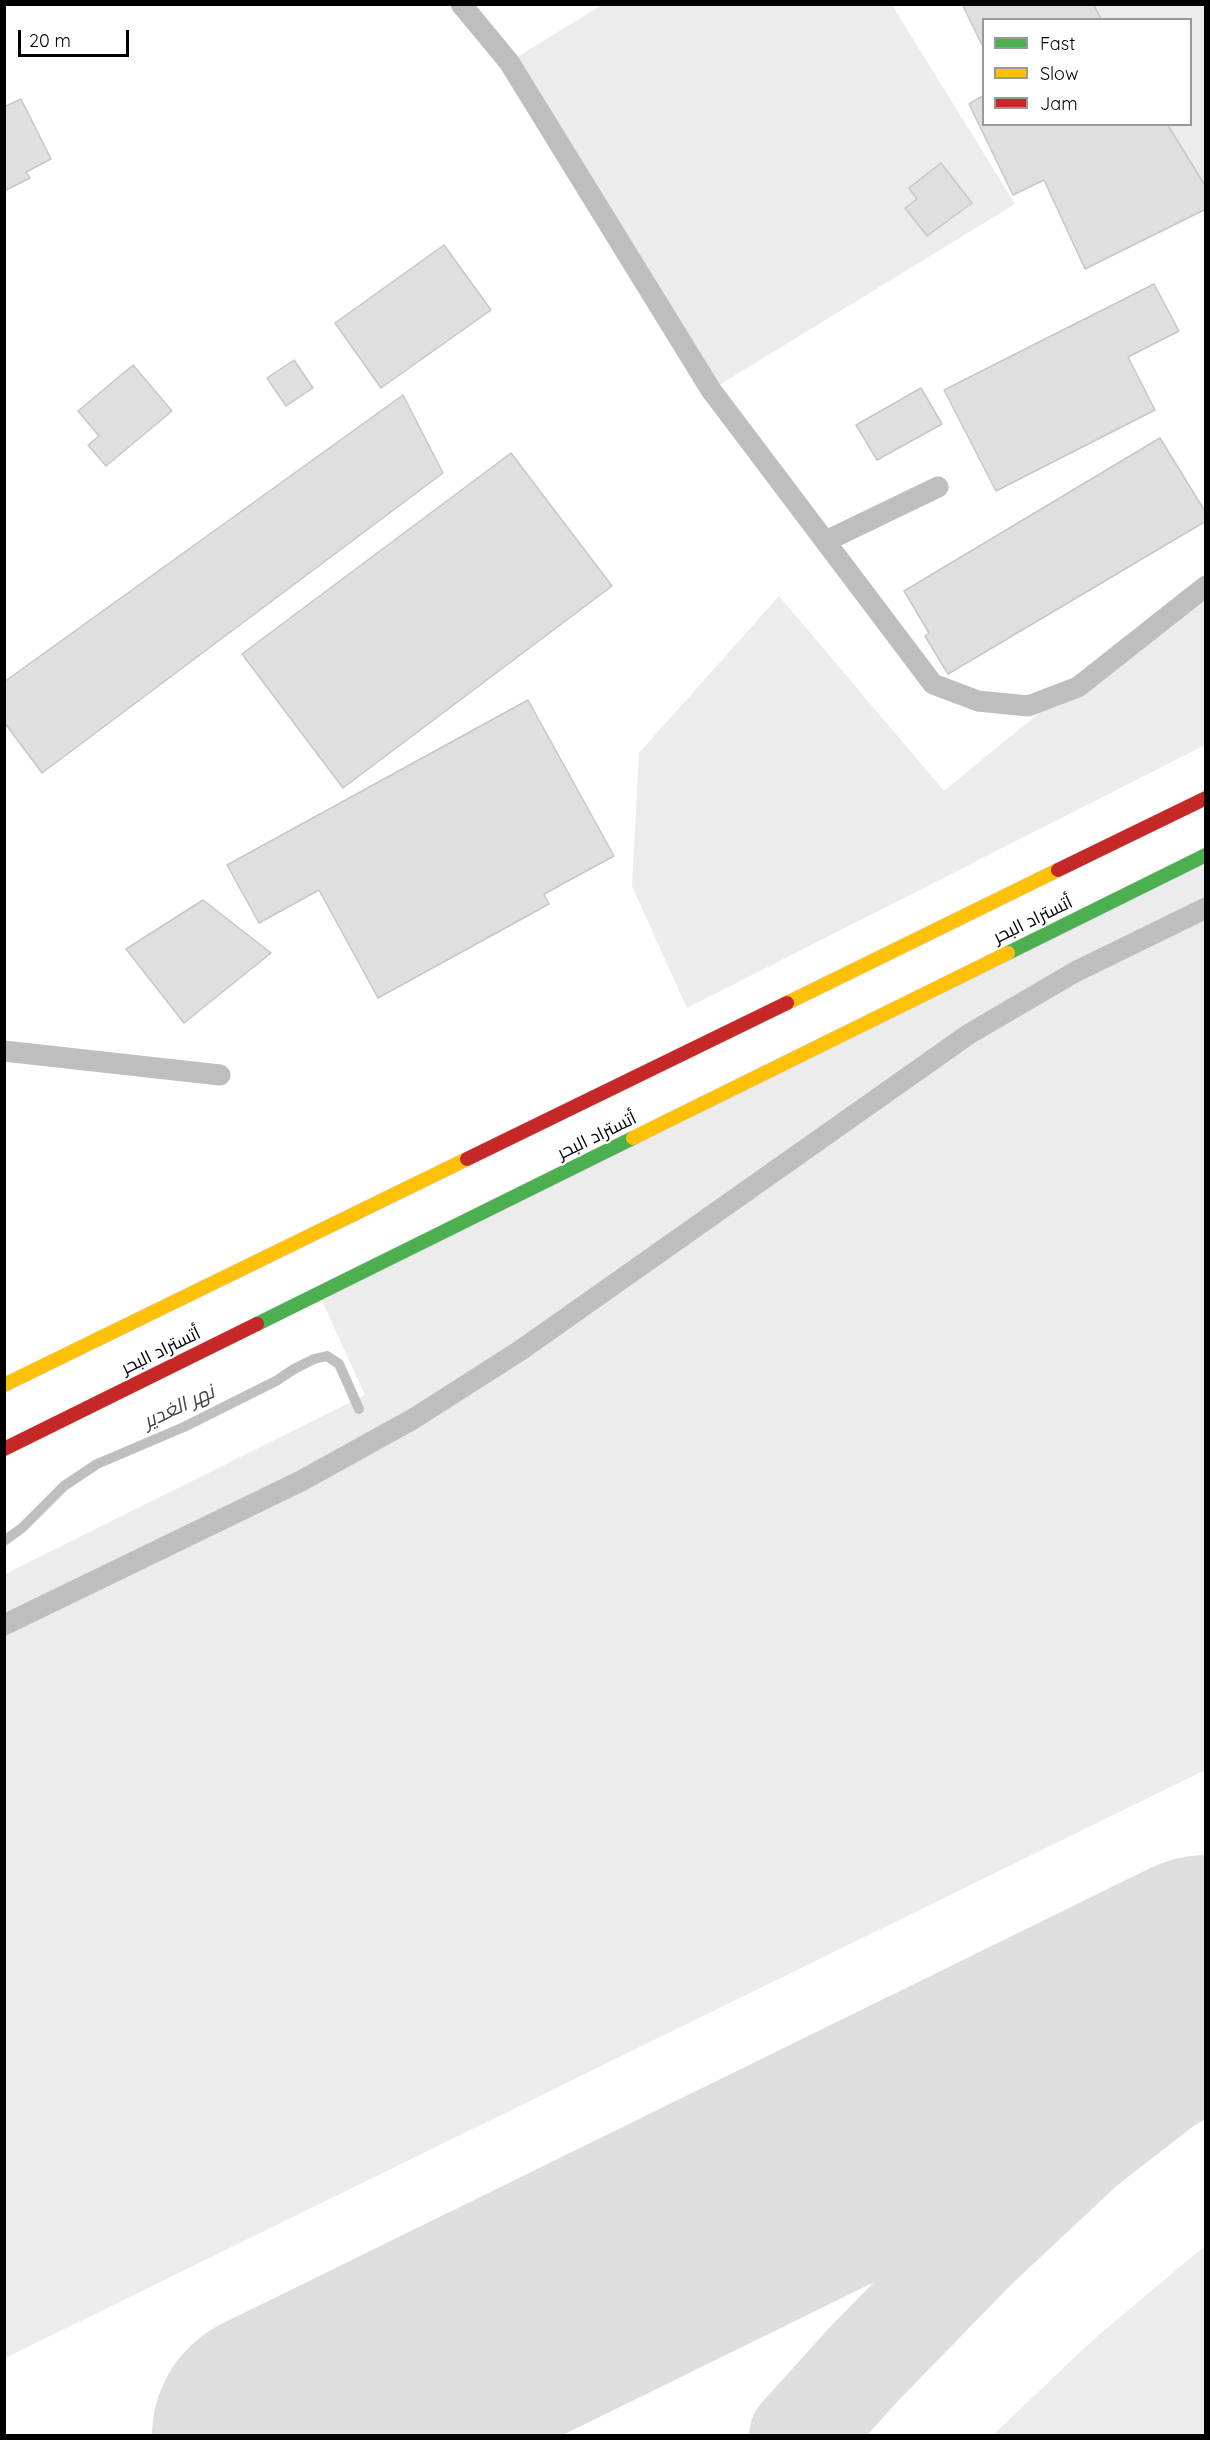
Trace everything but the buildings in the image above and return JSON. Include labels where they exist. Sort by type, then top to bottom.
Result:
[{"type":"highway","name":"أتستراد البحر","points":[[4,1385],[1206,798]]},
{"type":"highway","name":"أتستراد البحر","points":[[4,1449],[1206,855]]},
{"type":"lane","points":[[461,4],[509,62],[711,390],[933,684],[978,701],[1028,706],[1078,687],[1206,586]]},
{"type":"lane","points":[[826,541],[938,487]]},
{"type":"lane","points":[[4,1625],[301,1481],[413,1419],[521,1350],[969,1034],[1075,972],[1206,908]]},
{"type":"lane","points":[[4,1052],[220,1075]]},
{"type":"shaded area","points":[[602,5],[892,5],[1015,204],[711,390],[509,62]]},
{"type":"shaded area","points":[[1093,5],[1205,5],[1205,187],[1168,126],[1192,126],[1192,18],[1101,18]]},
{"type":"shaded area","points":[[1205,577],[1205,745],[687,1008],[632,886],[639,753],[779,596],[944,791]]},
{"type":"shaded area","points":[[1205,860],[1205,1770],[5,2358],[5,1574],[365,1395],[318,1292]]},
{"type":"shaded area","points":[[1205,2246],[1205,2435],[993,2435],[1094,2339]]},
{"type":"waterway","name":"نهر الغدير","points":[[4,1541],[22,1528],[64,1486],[97,1464],[184,1427],[276,1381],[314,1359],[327,1356],[339,1364],[359,1409]]},
{"type":"taxiway","points":[[799,2436],[864,2364],[976,2249],[1085,2147],[1206,2053]]},
{"type":"runway","points":[[277,2436],[1206,1980]]},
{"type":"traffic: fast","points":[[1008,953],[1206,855]]},
{"type":"traffic: fast","points":[[257,1324],[633,1138]]},
{"type":"traffic: slow","points":[[787,1003],[1058,870]]},
{"type":"traffic: slow","points":[[633,1138],[1008,953]]},
{"type":"traffic: slow","points":[[4,1385],[467,1159]]},
{"type":"traffic: jam","points":[[1058,870],[1206,798]]},
{"type":"traffic: jam","points":[[467,1159],[787,1003]]},
{"type":"traffic: jam","points":[[4,1449],[257,1324]]}]
